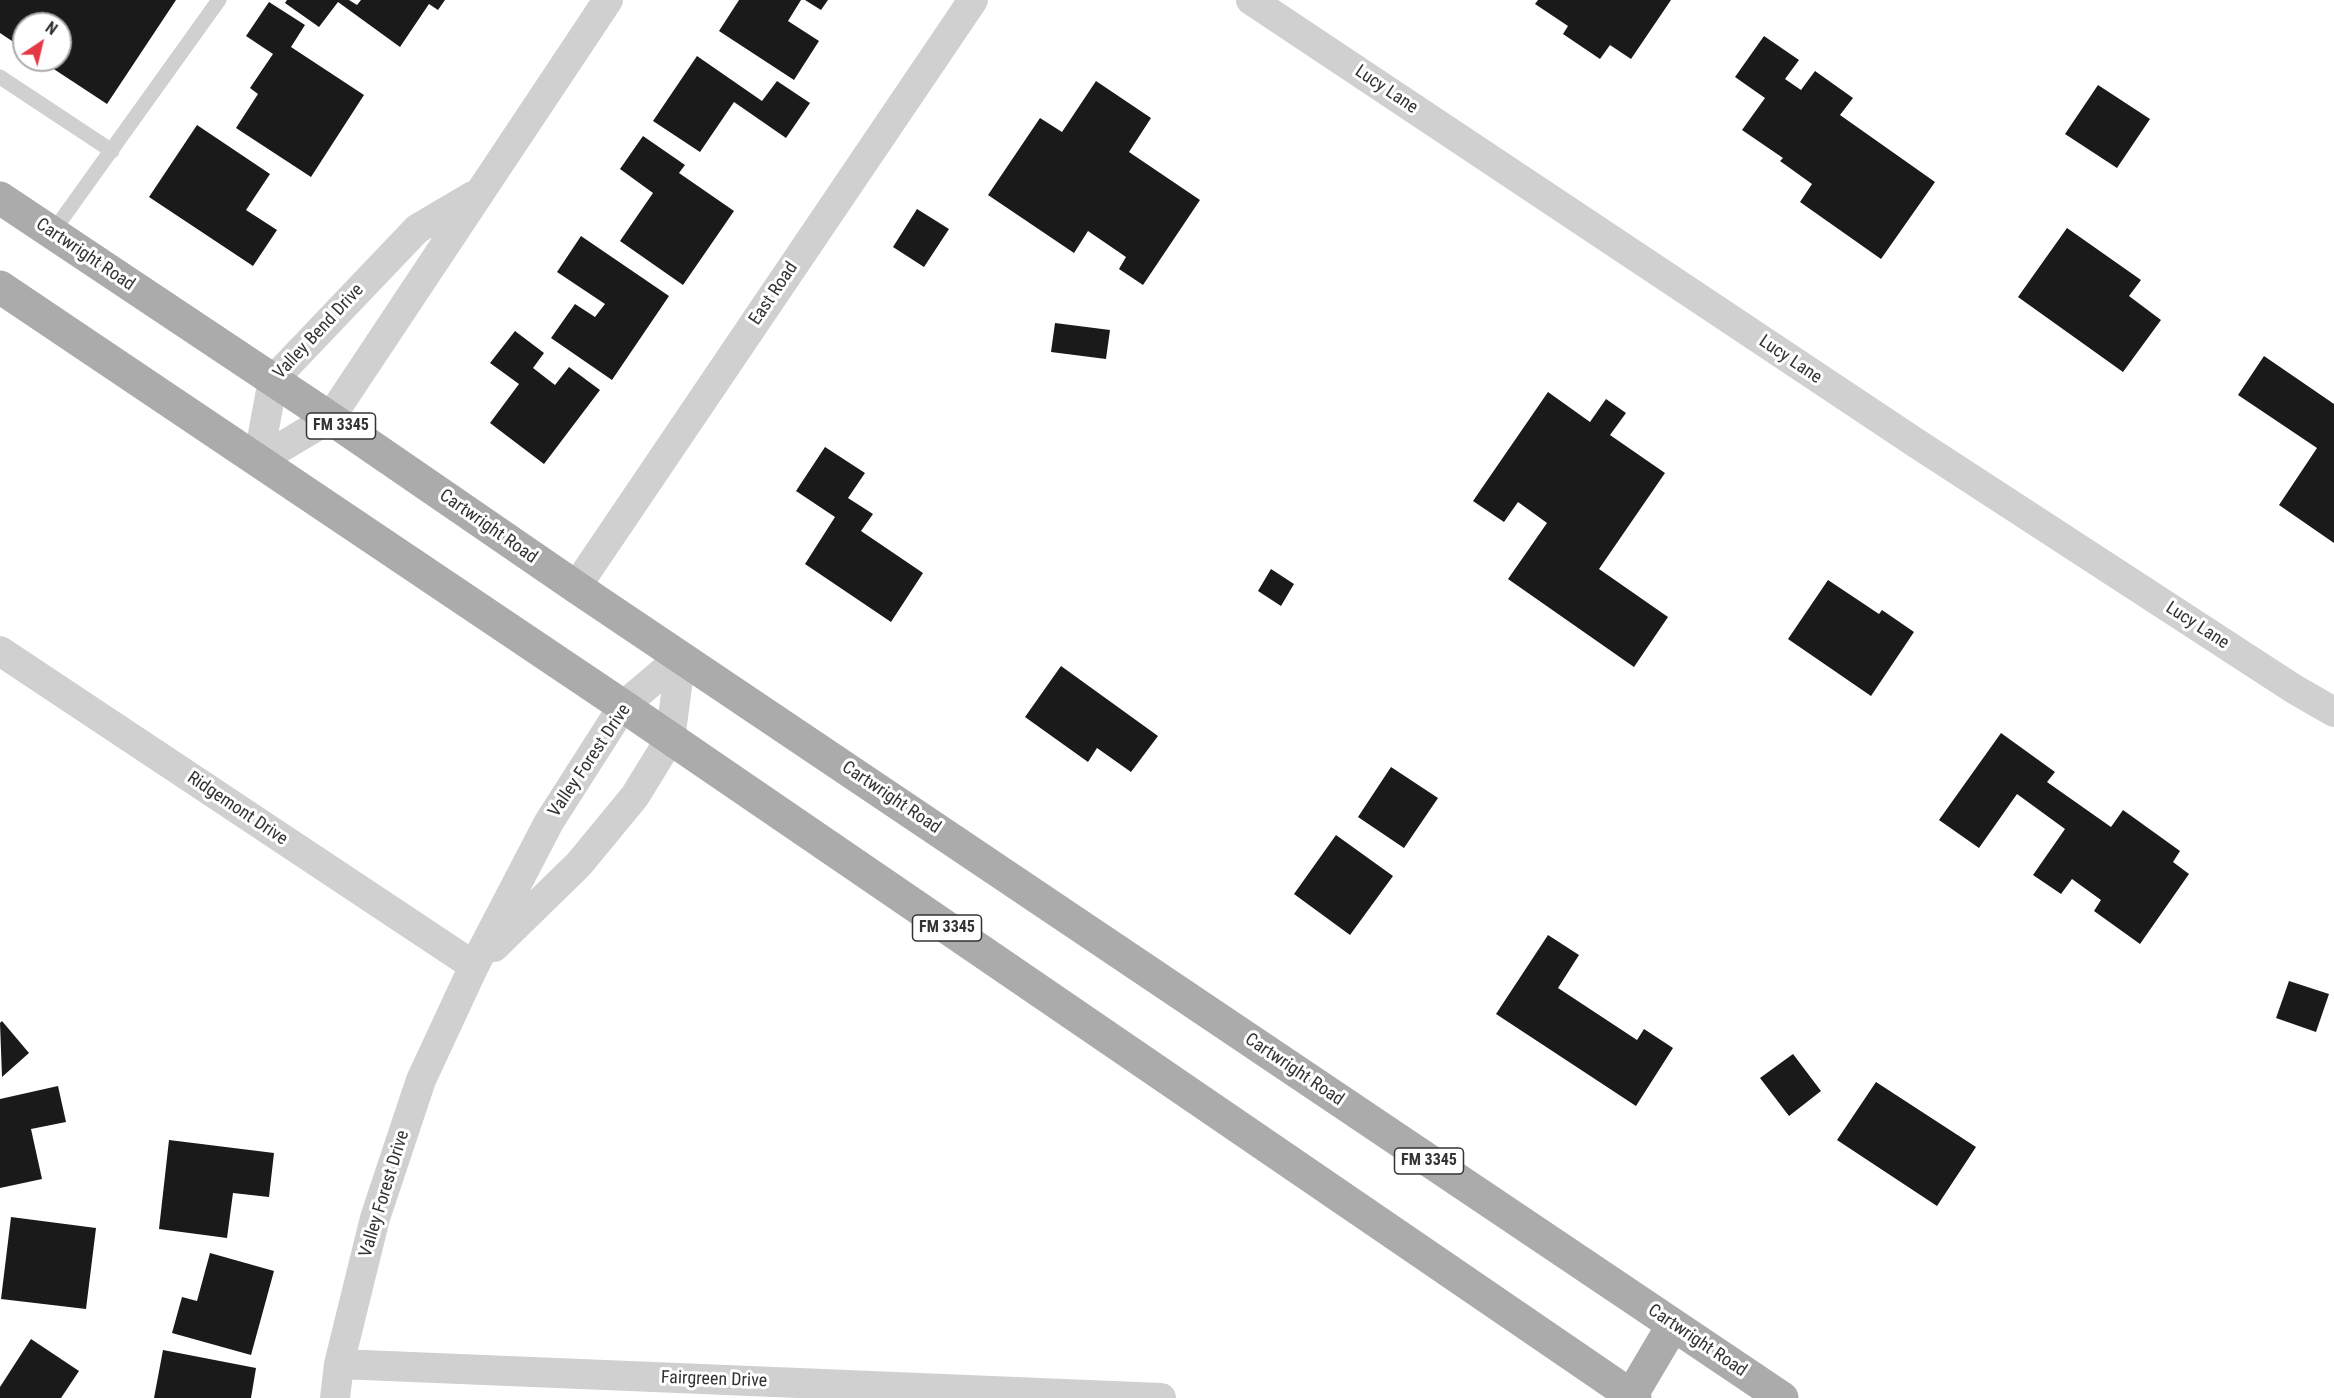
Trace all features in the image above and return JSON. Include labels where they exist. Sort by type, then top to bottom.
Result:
[{"type":"main road","name":"Cartwright Road","points":[[0,198],[330,418],[576,587],[1782,1398]]},
{"type":"main road","name":"FM 3345","points":[[0,287],[623,706],[1633,1397]]},
{"type":"main road","points":[[1633,1397],[1673,1325]]},
{"type":"street","name":"Valley Bend Drive","points":[[258,461],[330,418],[608,0]]},
{"type":"street","name":"East Road","points":[[576,587],[973,0]]},
{"type":"street","name":"Lucy Lane","points":[[1251,0],[1925,449],[2294,689],[2334,712]]},
{"type":"street","name":"Valley Bend Drive","points":[[258,461],[273,380],[417,229],[478,193]]},
{"type":"street","name":"Ridgemont Drive","points":[[0,651],[474,966]]},
{"type":"street","name":"Valley Forest Drive","points":[[335,1398],[339,1364],[375,1218],[421,1080],[474,966],[549,822],[623,706],[681,657]]},
{"type":"street","name":"Valley Forest Drive","points":[[474,966],[579,864],[635,796],[670,739],[681,657]]},
{"type":"street","name":"Fairgreen Drive","points":[[339,1364],[1161,1398]]},
{"type":"lane","points":[[52,233],[219,0]]},
{"type":"lane","points":[[0,77],[112,151]]},
{"type":"building","points":[[0,0],[176,0],[107,104],[58,72],[72,72],[72,12],[12,12],[12,41],[0,33]]},
{"type":"building","points":[[287,0],[349,0],[357,5],[361,0],[445,0],[438,10],[429,4],[400,47],[338,2],[319,27],[285,3]]},
{"type":"building","points":[[739,0],[801,0],[788,21],[819,41],[794,80],[719,31]]},
{"type":"building","points":[[805,0],[828,0],[821,10]]},
{"type":"building","points":[[1538,0],[1671,0],[1631,59],[1610,45],[1600,59],[1563,34],[1568,26],[1535,4]]},
{"type":"building","points":[[269,2],[305,25],[291,47],[364,95],[311,177],[236,128],[258,94],[250,88],[273,54],[246,36]]},
{"type":"building","points":[[1764,36],[1799,60],[1785,79],[1801,90],[1815,71],[1853,98],[1840,115],[1935,182],[1881,259],[1800,202],[1812,184],[1780,161],[1783,158],[1742,130],[1765,98],[1735,77]]},
{"type":"building","points":[[697,56],[762,101],[777,81],[810,103],[786,138],[734,102],[700,152],[653,121]]},
{"type":"building","points":[[1096,81],[1151,118],[1129,152],[1200,200],[1143,285],[1119,269],[1126,257],[1088,231],[1074,253],[988,195],[1040,118],[1062,132]]},
{"type":"building","points":[[2098,85],[2150,119],[2117,168],[2065,134]]},
{"type":"building","points":[[197,125],[270,174],[246,210],[277,230],[253,266],[149,197]]},
{"type":"building","points":[[643,136],[685,165],[679,173],[734,211],[683,285],[620,241],[653,193],[620,169]]},
{"type":"building","points":[[917,209],[949,229],[924,267],[893,247]]},
{"type":"building","points":[[2067,228],[2141,280],[2129,296],[2161,320],[2123,372],[2018,297]]},
{"type":"building","points":[[581,236],[669,296],[612,380],[551,338],[575,304],[595,317],[605,304],[557,272]]},
{"type":"building","points":[[1055,323],[1110,330],[1106,359],[1051,352]]},
{"type":"building","points":[[515,331],[544,353],[533,368],[555,385],[569,367],[600,390],[544,464],[490,423],[519,384],[490,363]]},
{"type":"building","points":[[2264,356],[2334,404],[2334,543],[2279,505],[2317,448],[2238,395]]},
{"type":"building","points":[[1548,392],[1590,422],[1606,399],[1626,413],[1610,435],[1665,473],[1599,569],[1668,617],[1634,667],[1508,579],[1547,523],[1518,502],[1504,522],[1473,501]]},
{"type":"building","points":[[825,447],[865,473],[848,498],[873,514],[861,531],[923,573],[891,622],[805,564],[835,517],[796,491]]},
{"type":"building","points":[[1271,569],[1294,584],[1281,606],[1258,591]]},
{"type":"building","points":[[1828,580],[1879,614],[1882,610],[1914,632],[1871,696],[1788,639]]},
{"type":"building","points":[[1061,666],[1158,736],[1131,772],[1097,748],[1088,762],[1025,717]]},
{"type":"building","points":[[2001,733],[2055,772],[2047,782],[2111,827],[2123,810],[2180,851],[2173,862],[2189,874],[2140,944],[2094,911],[2101,900],[2072,879],[2061,894],[2033,875],[2065,829],[2017,794],[1979,848],[1939,820]]},
{"type":"building","points":[[1391,767],[1438,798],[1404,848],[1358,817]]},
{"type":"building","points":[[1336,835],[1393,876],[1350,935],[1294,894]]},
{"type":"building","points":[[1548,935],[1579,955],[1558,988],[1637,1040],[1644,1029],[1673,1048],[1636,1106],[1496,1014]]},
{"type":"building","points":[[2289,981],[2329,994],[2316,1032],[2276,1018]]},
{"type":"building","points":[[2,1021],[29,1053],[2,1077],[0,1023]]},
{"type":"building","points":[[1793,1054],[1821,1091],[1789,1116],[1760,1078]]},
{"type":"building","points":[[1876,1082],[1976,1147],[1937,1206],[1837,1140]]},
{"type":"building","points":[[58,1086],[66,1122],[31,1129],[42,1179],[0,1188],[0,1099]]},
{"type":"building","points":[[169,1140],[274,1153],[269,1197],[233,1193],[227,1238],[159,1229]]},
{"type":"building","points":[[11,1217],[96,1228],[86,1309],[1,1299]]},
{"type":"building","points":[[210,1253],[274,1271],[251,1355],[172,1333],[182,1297],[197,1301]]},
{"type":"building","points":[[31,1339],[79,1371],[61,1398],[0,1398],[0,1387]]},
{"type":"building","points":[[163,1350],[256,1368],[251,1398],[154,1398]]}]
